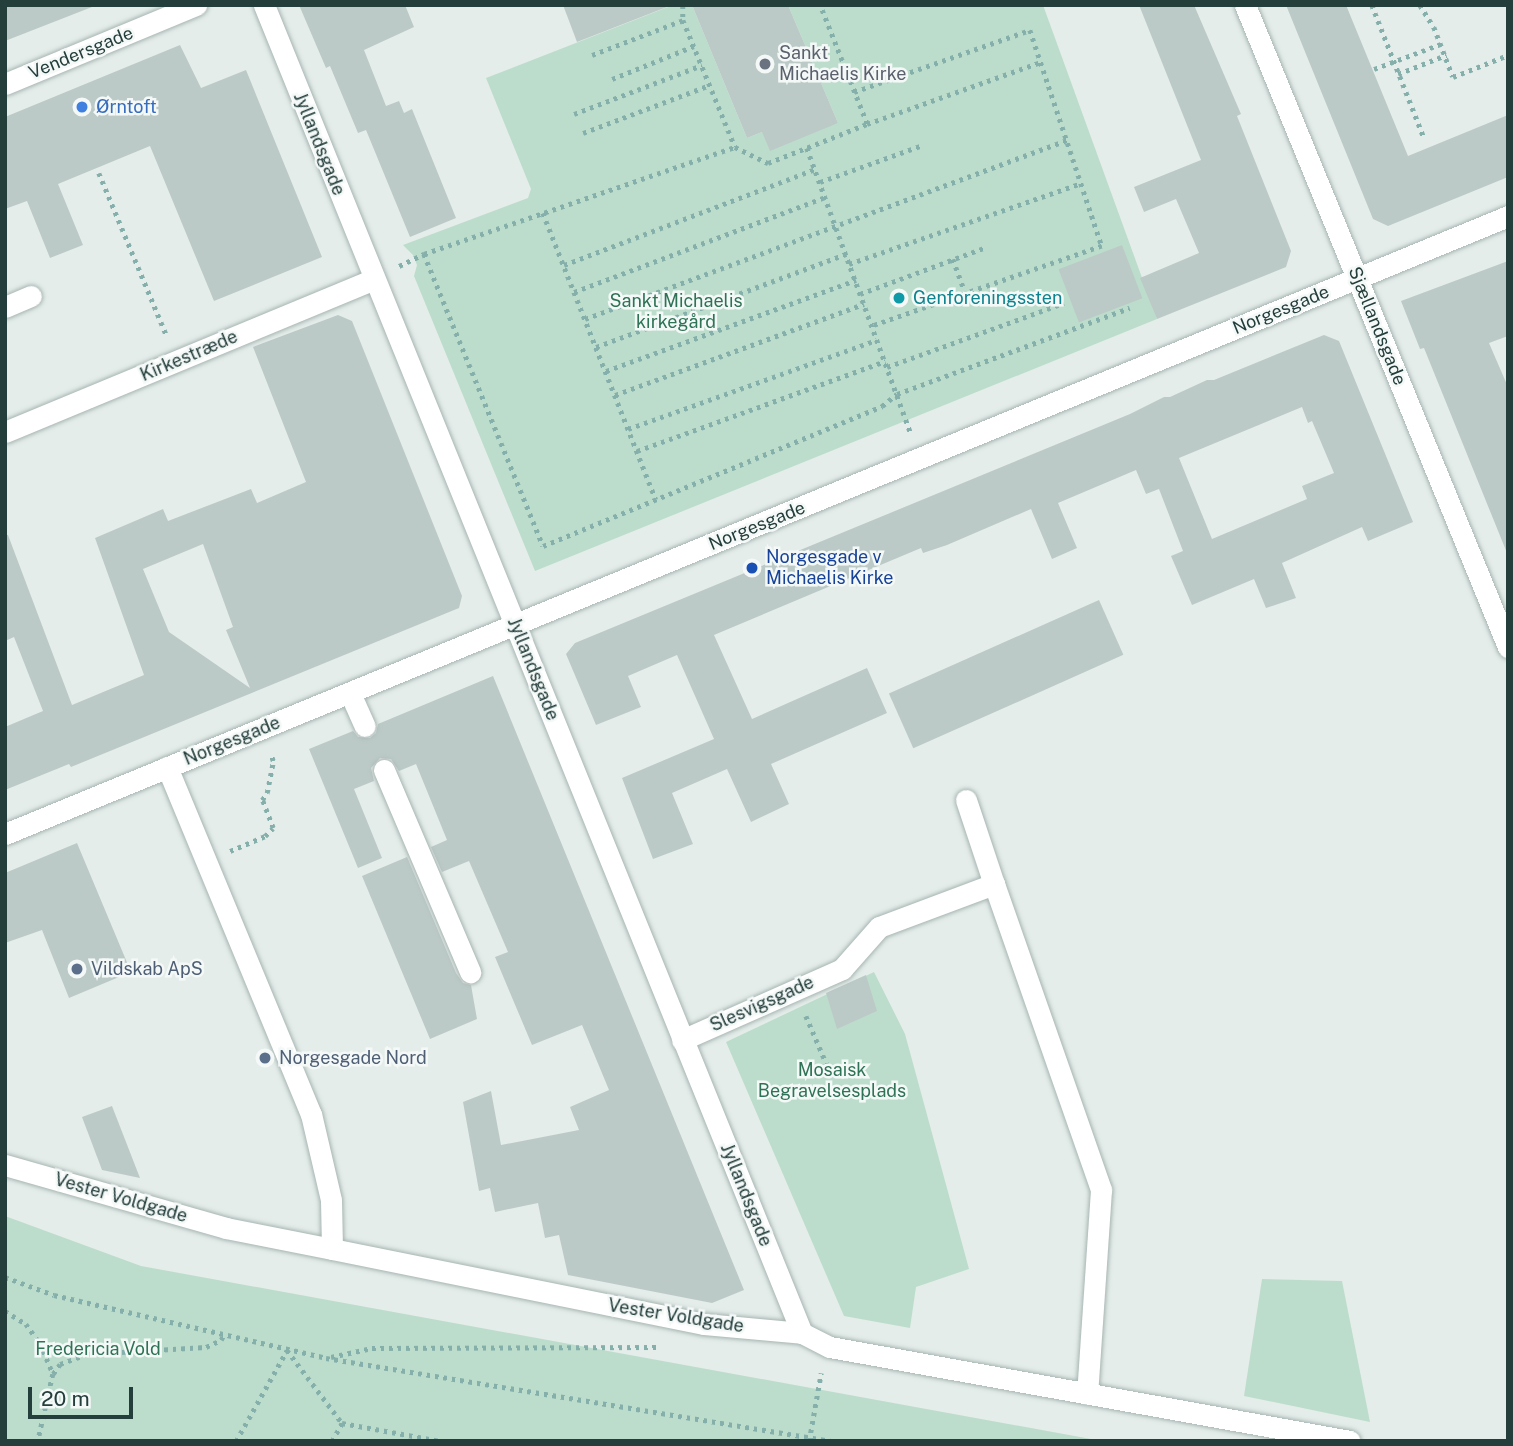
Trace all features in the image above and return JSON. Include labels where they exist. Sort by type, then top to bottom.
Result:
[{"type":"street","name":"Vendersgade","points":[[5,84],[196,5]]},
{"type":"street","name":"Jyllandsgade","points":[[264,5],[372,279],[802,1333]]},
{"type":"street","name":"Sjællandsgade","points":[[1245,5],[1508,647]]},
{"type":"street","name":"Norgesgade","points":[[5,834],[1508,216]]},
{"type":"street","name":"Kirkestræde","points":[[5,432],[372,279]]},
{"type":"street","points":[[5,307],[31,296]]},
{"type":"street","points":[[350,693],[365,726]]},
{"type":"street","points":[[167,768],[311,1114],[331,1200],[332,1250]]},
{"type":"street","points":[[384,770],[470,972]]},
{"type":"street","points":[[966,800],[1101,1190],[1087,1394]]},
{"type":"street","name":"Slesvigsgade","points":[[682,1040],[842,969],[879,927],[994,884]]},
{"type":"street","name":"Vester Voldgade","points":[[5,1165],[226,1228],[332,1250],[704,1324],[802,1333],[830,1348],[1350,1441]]},
{"type":"path","points":[[683,5],[683,20],[735,147],[768,163],[867,124],[1041,62]]},
{"type":"path","points":[[820,5],[867,124]]},
{"type":"path","points":[[1372,5],[1424,138]]},
{"type":"path","points":[[1420,5],[1441,44],[1453,77],[1508,55]]},
{"type":"path","points":[[592,55],[683,20]]},
{"type":"path","points":[[854,92],[1030,30],[1102,246],[872,326]]},
{"type":"path","points":[[1374,69],[1441,44]]},
{"type":"path","points":[[612,79],[694,46]]},
{"type":"path","points":[[1398,74],[1446,55]]},
{"type":"path","points":[[575,114],[702,65]]},
{"type":"path","points":[[583,133],[710,85]]},
{"type":"path","points":[[585,319],[1067,140]]},
{"type":"path","points":[[820,182],[923,145]]},
{"type":"path","points":[[372,279],[424,254],[735,147]]},
{"type":"path","points":[[807,148],[920,458]]},
{"type":"path","points":[[564,265],[815,169]]},
{"type":"path","points":[[99,173],[177,361]]},
{"type":"path","points":[[849,264],[1081,183]]},
{"type":"path","points":[[574,292],[825,197]]},
{"type":"path","points":[[543,213],[656,500]]},
{"type":"path","points":[[860,294],[984,248]]},
{"type":"path","points":[[424,254],[543,546],[882,406],[897,394],[1130,308]]},
{"type":"path","points":[[596,347],[846,254]]},
{"type":"path","points":[[953,259],[966,294]]},
{"type":"path","points":[[606,371],[856,280]]},
{"type":"path","points":[[615,396],[864,303]]},
{"type":"path","points":[[637,451],[1064,303]]},
{"type":"path","points":[[628,429],[877,340]]},
{"type":"path","points":[[206,861],[265,836],[273,828],[262,800],[267,793],[273,761],[261,729]]},
{"type":"path","points":[[795,990],[828,1067]]},
{"type":"path","points":[[5,1277],[54,1295],[326,1359],[831,1441]]},
{"type":"path","points":[[5,1311],[26,1324],[40,1343],[53,1374]]},
{"type":"path","points":[[38,1441],[53,1374],[60,1364],[88,1354],[206,1347],[221,1340],[224,1334]]},
{"type":"path","points":[[326,1359],[372,1348],[664,1346]]},
{"type":"path","points":[[287,1350],[342,1423],[440,1441]]},
{"type":"path","points":[[236,1441],[287,1350]]},
{"type":"path","points":[[809,1439],[818,1382]]},
{"type":"path","points":[[332,1441],[342,1423]]},
{"type":"green space","name":"Sankt Michaelis kirkegård","points":[[673,5],[692,5],[747,138],[762,132],[838,123],[788,5],[1043,5],[1157,319],[535,571],[414,276],[417,265],[413,255],[403,245],[528,198],[531,189],[486,78]]},
{"type":"green space","name":"Mosaisk Begravelsesplads","points":[[874,972],[905,1034],[969,1269],[916,1287],[910,1328],[844,1316],[726,1042]]},
{"type":"green space","name":"Fredericia Vold","points":[[5,1216],[141,1266],[1102,1441],[5,1441]]},
{"type":"green space","points":[[1262,1279],[1342,1281],[1370,1422],[1244,1396]]},
{"type":"building","points":[[5,5],[91,5],[92,7],[5,41]]},
{"type":"building","points":[[299,5],[405,5],[414,27],[364,50],[386,106],[399,101],[404,113],[412,109],[456,218],[410,237],[366,130],[358,133],[330,66],[326,68]]},
{"type":"building","points":[[563,5],[667,5],[667,7],[577,42]]},
{"type":"building","name":"Sankt Michaelis Kirke","points":[[692,5],[788,5],[838,123],[770,151],[762,132],[747,138]]},
{"type":"building","points":[[1139,5],[1194,5],[1241,114],[1237,116],[1291,251],[1286,267],[1157,319],[1140,278],[1199,253],[1176,199],[1144,212],[1134,187],[1201,160]]},
{"type":"building","points":[[1286,5],[1346,5],[1408,156],[1508,115],[1508,177],[1388,226],[1373,219]]},
{"type":"building","points":[[180,45],[201,88],[246,70],[322,257],[214,301],[150,146],[58,184],[83,245],[50,258],[27,201],[5,209],[5,117]]},
{"type":"building","points":[[1122,245],[1142,298],[1079,323],[1059,269]]},
{"type":"building","points":[[1508,261],[1508,336],[1489,343],[1508,387],[1507,553],[1424,348],[1420,349],[1401,301]]},
{"type":"building","points":[[338,315],[352,321],[462,596],[459,608],[71,767],[69,764],[5,790],[5,727],[43,711],[14,637],[5,641],[5,535],[8,535],[72,705],[144,675],[95,538],[163,509],[168,521],[251,489],[257,503],[306,482],[253,347]],"holes":[[[203,544],[233,627],[226,630],[250,688],[169,632],[143,569]]]},
{"type":"building","points":[[1324,335],[1339,341],[1413,522],[1368,541],[1362,527],[1282,563],[1296,598],[1266,608],[1254,579],[1192,605],[1171,556],[1183,551],[1159,489],[1146,494],[1136,470],[1058,503],[1077,548],[1052,559],[1031,509],[947,545],[923,553],[921,548],[714,635],[752,719],[867,668],[887,713],[771,764],[789,804],[751,822],[727,769],[672,793],[693,844],[653,859],[622,778],[714,739],[677,655],[628,676],[641,707],[596,725],[566,654],[575,643],[1130,414],[1164,397],[1170,397],[1207,380],[1214,380]],"holes":[[[1302,407],[1308,423],[1312,421],[1334,473],[1302,486],[1307,499],[1212,539],[1179,458]]]},
{"type":"building","points":[[1099,600],[1123,655],[913,748],[889,694]]},
{"type":"building","points":[[493,676],[744,1290],[712,1303],[568,1275],[559,1235],[545,1238],[538,1203],[495,1212],[490,1188],[479,1191],[463,1102],[491,1091],[501,1145],[579,1130],[570,1107],[609,1090],[582,1025],[532,1045],[495,957],[508,952],[469,861],[442,872],[431,847],[447,840],[416,764],[399,771],[391,759],[380,758],[371,768],[374,781],[354,789],[382,858],[358,868],[309,749],[353,731],[358,737],[370,738],[376,733],[378,724]]},
{"type":"building","points":[[77,843],[131,972],[69,998],[42,930],[5,943],[5,873]]},
{"type":"building","points":[[407,857],[456,973],[463,983],[471,985],[477,1019],[430,1039],[362,876]]},
{"type":"building","points":[[866,975],[877,1011],[837,1029],[826,993]]},
{"type":"building","points":[[112,1106],[140,1178],[102,1170],[82,1117]]},
{"type":"place","name":"Sankt Michaelis Kirke","points":[[765,64]]},
{"type":"place","name":"Ørntoft","points":[[82,107]]},
{"type":"place","name":"Genforeningssten","points":[[899,298]]},
{"type":"place","name":"Norgesgade v Michaelis Kirke","points":[[752,568]]},
{"type":"place","name":"Vildskab ApS","points":[[77,969]]},
{"type":"place","name":"Norgesgade Nord","points":[[265,1058]]}]
